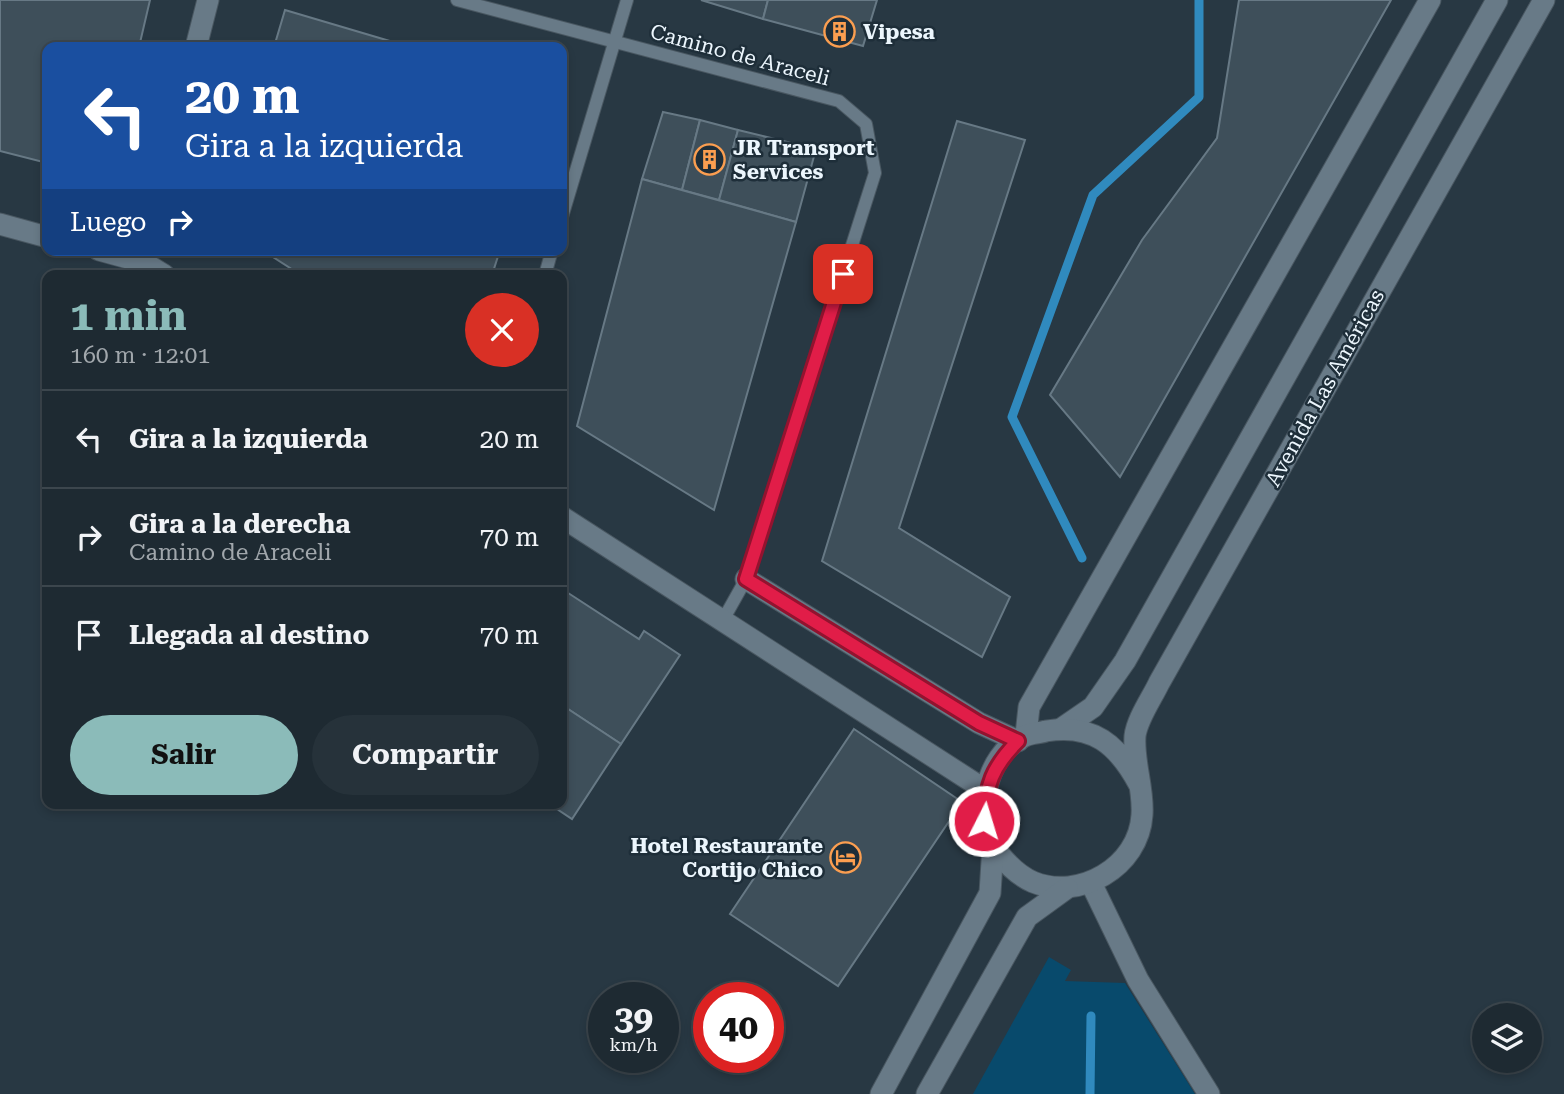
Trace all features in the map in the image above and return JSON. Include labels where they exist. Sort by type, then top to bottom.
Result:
[{"type":"street","points":[[197,42],[208,0]]},
{"type":"street","points":[[1022,738],[1029,707],[1430,0]]},
{"type":"street","name":"Avenida Las Américas","points":[[1061,729],[1093,707],[1125,661],[1497,0]]},
{"type":"street","name":"Avenida Las Américas","points":[[1139,784],[1135,734],[1159,682],[1544,0]]},
{"type":"street","points":[[0,224],[42,236]]},
{"type":"street","points":[[121,256],[143,262]]},
{"type":"street","points":[[567,520],[985,790]]},
{"type":"street","points":[[746,579],[979,723],[1022,738]]},
{"type":"street","points":[[1061,729],[1079,730],[1100,738],[1124,758],[1139,784],[1142,816],[1135,842],[1117,866],[1091,883],[1067,888],[1033,882],[1013,870],[993,846],[984,821],[985,790],[1001,758],[1022,738],[1061,729]]},
{"type":"street","points":[[881,1094],[990,893],[993,846]]},
{"type":"street","points":[[1091,883],[1138,980],[1209,1094]]},
{"type":"street","points":[[927,1094],[1027,917],[1067,888]]},
{"type":"lane","name":"Camino de Araceli","points":[[457,0],[839,101],[866,124],[875,173],[746,579],[723,620]]},
{"type":"lane","points":[[567,200],[627,0]]},
{"type":"shaded area","points":[[1049,957],[1071,970],[1065,981],[1125,983],[1195,1094],[973,1094]]},
{"type":"building","points":[[0,0],[150,0],[140,42],[42,42],[42,162],[0,151]]},
{"type":"building","points":[[701,0],[768,0],[763,19]]},
{"type":"building","name":"Vipesa","points":[[768,0],[877,0],[863,46],[763,19]]},
{"type":"building","points":[[1239,0],[1391,0],[1120,477],[1050,395],[1142,240],[1217,138]]},
{"type":"building","points":[[285,10],[393,42],[275,42]]},
{"type":"building","points":[[663,112],[700,120],[682,190],[642,179]]},
{"type":"building","name":"JR Transport Services","points":[[700,120],[738,130],[719,200],[682,190]]},
{"type":"building","points":[[957,121],[1025,140],[899,528],[1010,597],[982,657],[822,561]]},
{"type":"building","points":[[738,130],[816,149],[796,222],[719,200]]},
{"type":"building","points":[[642,179],[796,222],[714,510],[577,426]]},
{"type":"building","points":[[271,256],[498,256],[494,270],[293,270]]},
{"type":"building","points":[[567,592],[639,639],[644,631],[680,655],[621,744],[567,708]]},
{"type":"building","points":[[567,708],[621,744],[572,819],[557,809],[567,809]]},
{"type":"building","name":"Hotel Restaurante Cortijo Chico","points":[[854,729],[962,802],[838,986],[730,914]]},
{"type":"waterway","points":[[1082,558],[1012,417],[1093,195],[1199,97],[1199,0]]},
{"type":"waterway","points":[[1090,1094],[1091,1016]]},
{"type":"place","name":"Vipesa","points":[[840,32]]},
{"type":"place","name":"JR Transport Services","points":[[710,160]]},
{"type":"place","name":"Hotel Restaurante Cortijo Chico","points":[[846,858]]},
{"type":"route","points":[[843,274],[746,579],[979,723],[1018,741],[1001,758],[985,790],[984,821]]}]
